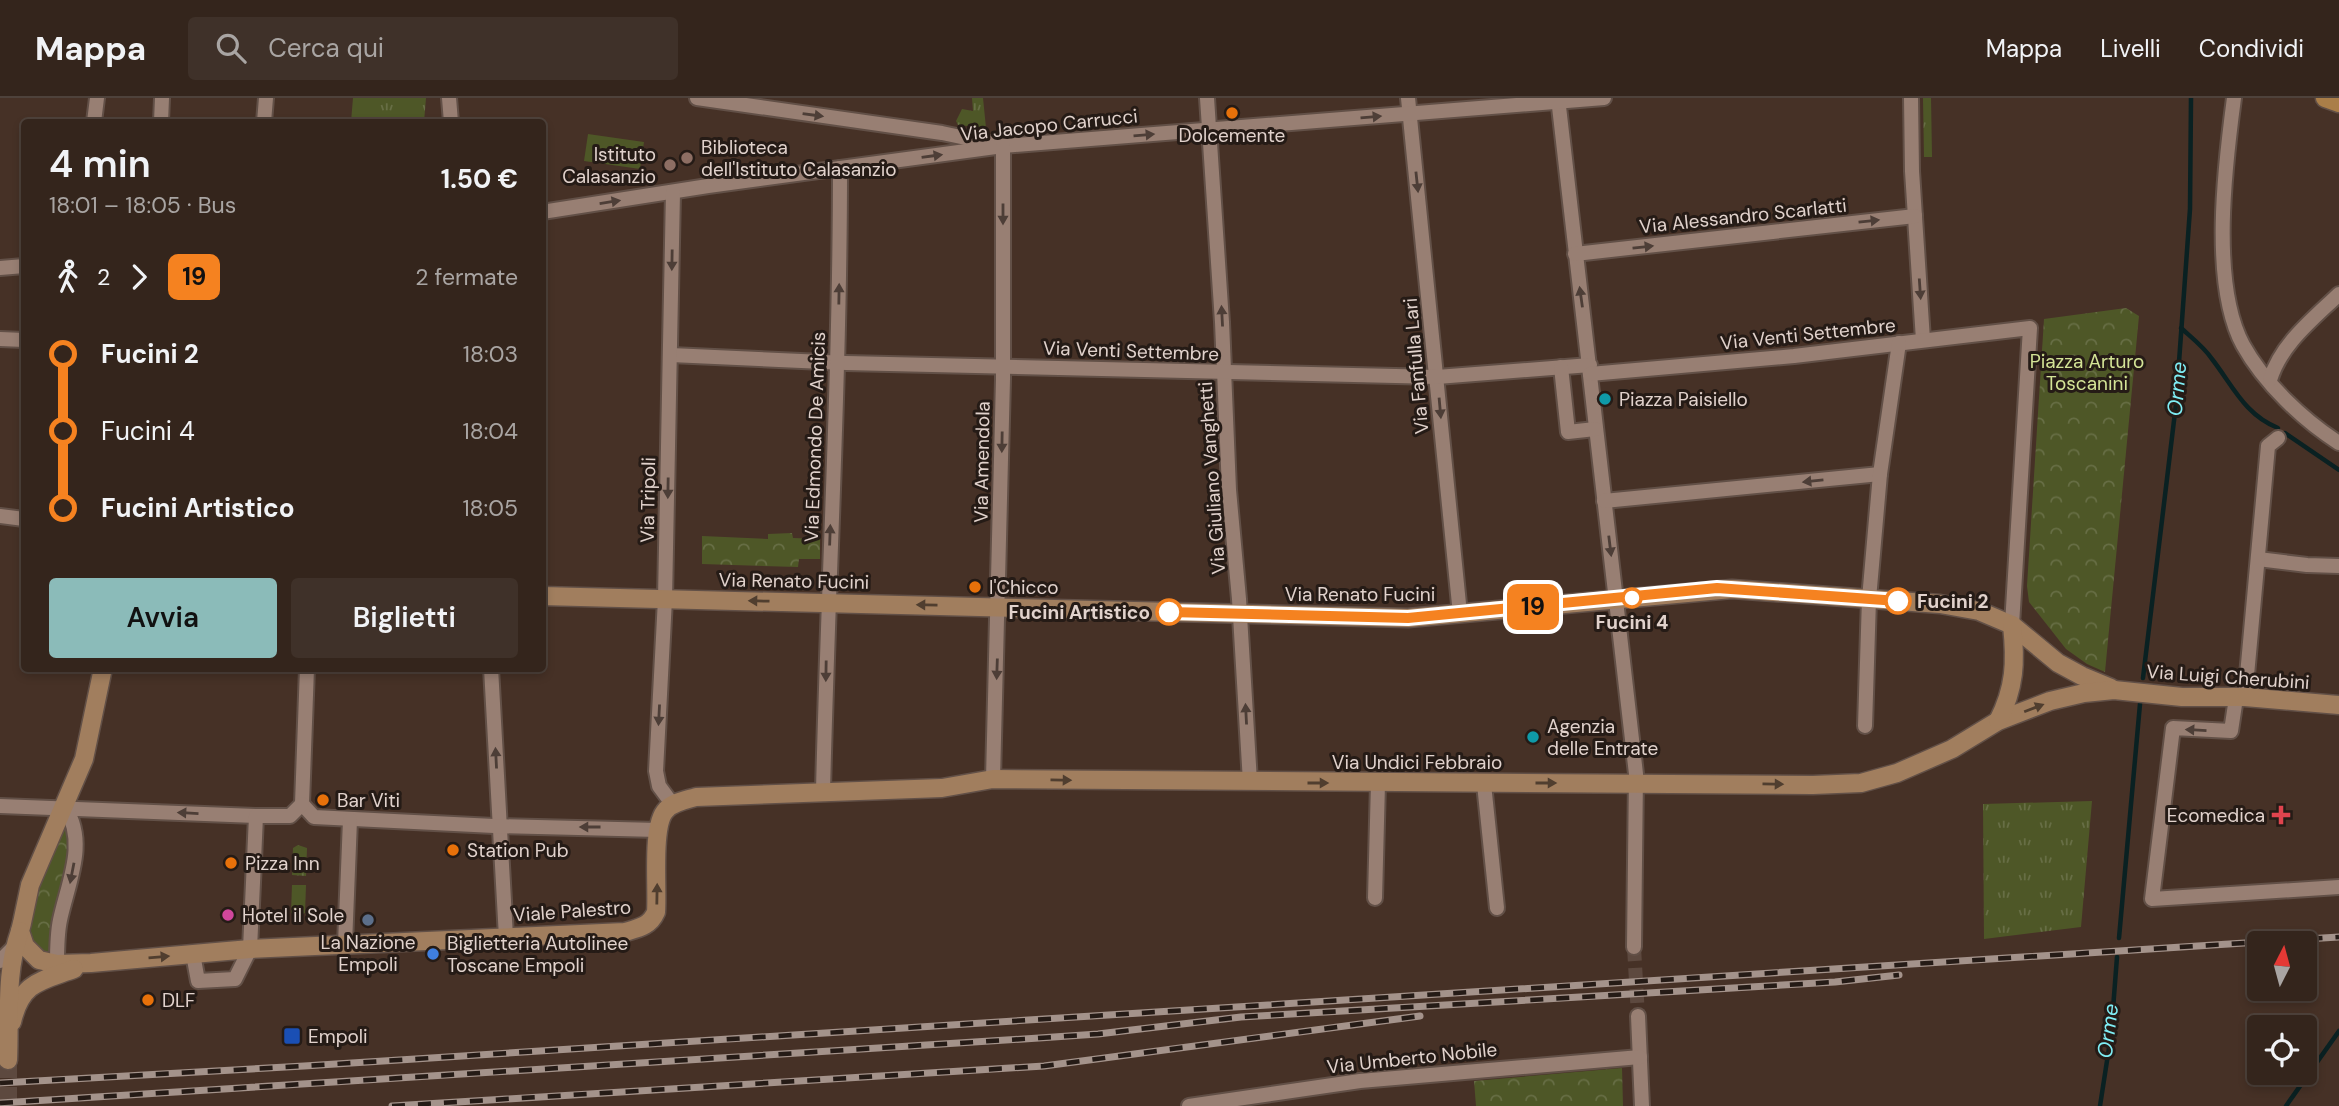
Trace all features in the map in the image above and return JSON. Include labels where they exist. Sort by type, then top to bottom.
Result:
[{"type":"main road","points":[[2325,98],[2339,103]]},
{"type":"main road","name":"Via Renato Fucini","points":[[546,596],[1398,618],[1616,600],[1717,588],[1940,604],[1979,611],[2012,625],[2058,663],[2082,677],[2114,690]]},
{"type":"main road","points":[[1998,722],[2008,701],[2013,680],[2012,625]]},
{"type":"main road","points":[[9,1035],[4,1010],[30,885],[84,759],[102,672]]},
{"type":"main road","name":"Via Luigi Cherubini","points":[[2114,690],[2339,705]]},
{"type":"main road","name":"Via Undici Febbraio","points":[[823,791],[942,788],[993,779],[1378,783],[1861,783],[1897,773],[1952,749],[1998,722],[2050,701],[2084,693],[2114,690]]},
{"type":"main road","points":[[673,804],[696,797],[823,791]]},
{"type":"main road","name":"Viale Palestro","points":[[91,963],[250,949],[625,932],[643,927],[652,920],[656,904],[658,830],[663,811],[673,804]]},
{"type":"main road","points":[[19,933],[25,946],[34,956],[46,963],[91,963]]},
{"type":"main road","points":[[8,1060],[9,1035],[22,995],[43,978],[91,963]]},
{"type":"street","points":[[94,119],[97,98]]},
{"type":"street","points":[[161,119],[162,98]]},
{"type":"street","points":[[264,119],[266,98]]},
{"type":"street","points":[[449,98],[451,119]]},
{"type":"street","points":[[697,98],[943,133],[1003,146]]},
{"type":"street","name":"Via Giuliano Vanghetti","points":[[1207,98],[1225,373],[1229,490],[1240,613],[1250,782]]},
{"type":"street","name":"Via Fanfulla Lari","points":[[1408,98],[1460,614]]},
{"type":"street","name":"Via Jacopo Carrucci","points":[[546,211],[1003,146],[1604,98]]},
{"type":"street","points":[[1911,98],[1923,340]]},
{"type":"street","points":[[2234,98],[2226,160],[2225,271],[2233,319],[2242,344],[2255,364],[2305,419],[2339,443]]},
{"type":"street","points":[[1558,100],[1636,783],[1634,947]]},
{"type":"street","name":"Via Amendola","points":[[993,779],[1003,366],[1003,146]]},
{"type":"street","name":"Via Edmondo De Amicis","points":[[823,791],[827,603],[838,362],[840,168]]},
{"type":"street","name":"Via Tripoli","points":[[673,192],[665,599],[656,771],[659,786],[673,804]]},
{"type":"street","name":"Via Alessandro Scarlatti","points":[[1575,254],[1915,216]]},
{"type":"street","points":[[0,268],[21,266]]},
{"type":"street","points":[[2270,380],[2280,358],[2298,332],[2339,294]]},
{"type":"street","name":"Via Venti Settembre","points":[[671,355],[838,362],[1437,377],[1561,367],[1590,369],[1794,356],[2030,328],[2012,625]]},
{"type":"street","points":[[0,339],[21,340]]},
{"type":"street","points":[[1865,726],[1869,599],[1881,474],[1899,343]]},
{"type":"street","points":[[1561,367],[1567,432],[1595,429]]},
{"type":"street","points":[[2278,438],[2268,446],[2258,559],[2241,697],[2231,731],[2173,728],[2152,899],[2339,887]]},
{"type":"street","points":[[1604,501],[1881,474]]},
{"type":"street","points":[[0,516],[21,519]]},
{"type":"street","points":[[2258,559],[2339,566]]},
{"type":"street","points":[[0,806],[290,817],[302,804],[307,672]]},
{"type":"street","points":[[491,672],[506,937]]},
{"type":"street","points":[[1375,898],[1378,783]]},
{"type":"street","points":[[1484,783],[1497,908]]},
{"type":"street","points":[[302,804],[314,817],[350,820],[658,830]]},
{"type":"street","points":[[57,964],[59,927],[75,856],[76,831],[65,807]]},
{"type":"street","points":[[192,954],[198,981],[235,979],[250,949],[256,816]]},
{"type":"street","points":[[345,944],[350,820]]},
{"type":"street","points":[[0,961],[19,933]]},
{"type":"street","points":[[1638,1016],[1642,1106]]},
{"type":"street","name":"Via Umberto Nobile","points":[[1189,1106],[1360,1081],[1640,1057]]},
{"type":"green space","points":[[353,98],[426,98],[424,119],[351,119]]},
{"type":"green space","points":[[972,98],[983,98],[986,128],[958,125],[956,121],[962,109],[973,111]]},
{"type":"green space","points":[[1923,98],[1931,98],[1932,157],[1924,157]]},
{"type":"green space","points":[[588,134],[644,142],[640,169],[584,161]]},
{"type":"green space","name":"Piazza Arturo Toscanini","points":[[2126,308],[2139,316],[2105,672],[2087,664],[2066,649],[2029,602],[2027,586],[2044,319]]},
{"type":"green space","points":[[792,533],[793,538],[820,539],[820,559],[799,559],[798,567],[702,564],[702,536],[768,539],[768,534]]},
{"type":"green space","points":[[2092,801],[2081,927],[1984,939],[1983,804]]},
{"type":"green space","points":[[65,807],[76,831],[57,952],[39,960],[22,923]]},
{"type":"green space","points":[[298,845],[307,848],[306,876],[292,875],[293,848]]},
{"type":"green space","points":[[292,885],[306,885],[305,913],[298,916],[291,913]]},
{"type":"green space","points":[[1622,1068],[1623,1106],[1476,1106],[1474,1081]]},
{"type":"waterway","name":"Orme","points":[[2143,678],[2176,404],[2190,209],[2191,98]]},
{"type":"waterway","points":[[2181,328],[2209,355],[2248,408],[2278,428]]},
{"type":"waterway","points":[[2285,433],[2339,470]]},
{"type":"waterway","name":"Orme","points":[[2119,938],[2140,704]]},
{"type":"waterway","name":"Orme","points":[[2100,1106],[2111,1035],[2117,957]]},
{"type":"waterway","points":[[2286,1106],[2339,1031]]},
{"type":"tunnel","points":[[1634,947],[1638,1016]]},
{"type":"tunnel","points":[[8,1060],[8,1106]]},
{"type":"railway","points":[[0,1083],[2339,937]]},
{"type":"railway","points":[[0,1103],[1039,1038],[1098,1034],[1241,1017],[1835,982],[1899,975]]},
{"type":"railway","points":[[392,1106],[1044,1066],[1420,1016]]},
{"type":"bus line","name":"19","points":[[1169,612],[1408,618],[1616,600],[1717,588],[1898,601]]},
{"type":"place","name":"Dolcemente","points":[[1232,113]]},
{"type":"place","name":"Biblioteca dell'Istituto Calasanzio","points":[[687,158]]},
{"type":"place","name":"Istituto Calasanzio","points":[[670,165]]},
{"type":"place","name":"Piazza Paisiello","points":[[1605,399]]},
{"type":"place","name":"I'Chicco","points":[[975,587]]},
{"type":"place","name":"Fucini 4","points":[[1632,598]]},
{"type":"place","name":"Fucini 2","points":[[1898,601]]},
{"type":"place","name":"Fucini Artistico","points":[[1169,612]]},
{"type":"place","name":"Agenzia delle Entrate","points":[[1533,737]]},
{"type":"place","name":"Bar Viti","points":[[323,800]]},
{"type":"place","name":"Ecomedica","points":[[2281,815]]},
{"type":"place","name":"Station Pub","points":[[453,850]]},
{"type":"place","name":"Pizza Inn","points":[[231,863]]},
{"type":"place","name":"Hotel il Sole","points":[[228,915]]},
{"type":"place","name":"La Nazione Empoli","points":[[368,920]]},
{"type":"place","name":"Biglietteria Autolinee Toscane Empoli","points":[[433,954]]},
{"type":"place","name":"DLF","points":[[148,1000]]},
{"type":"place","name":"Empoli","points":[[292,1036]]}]
